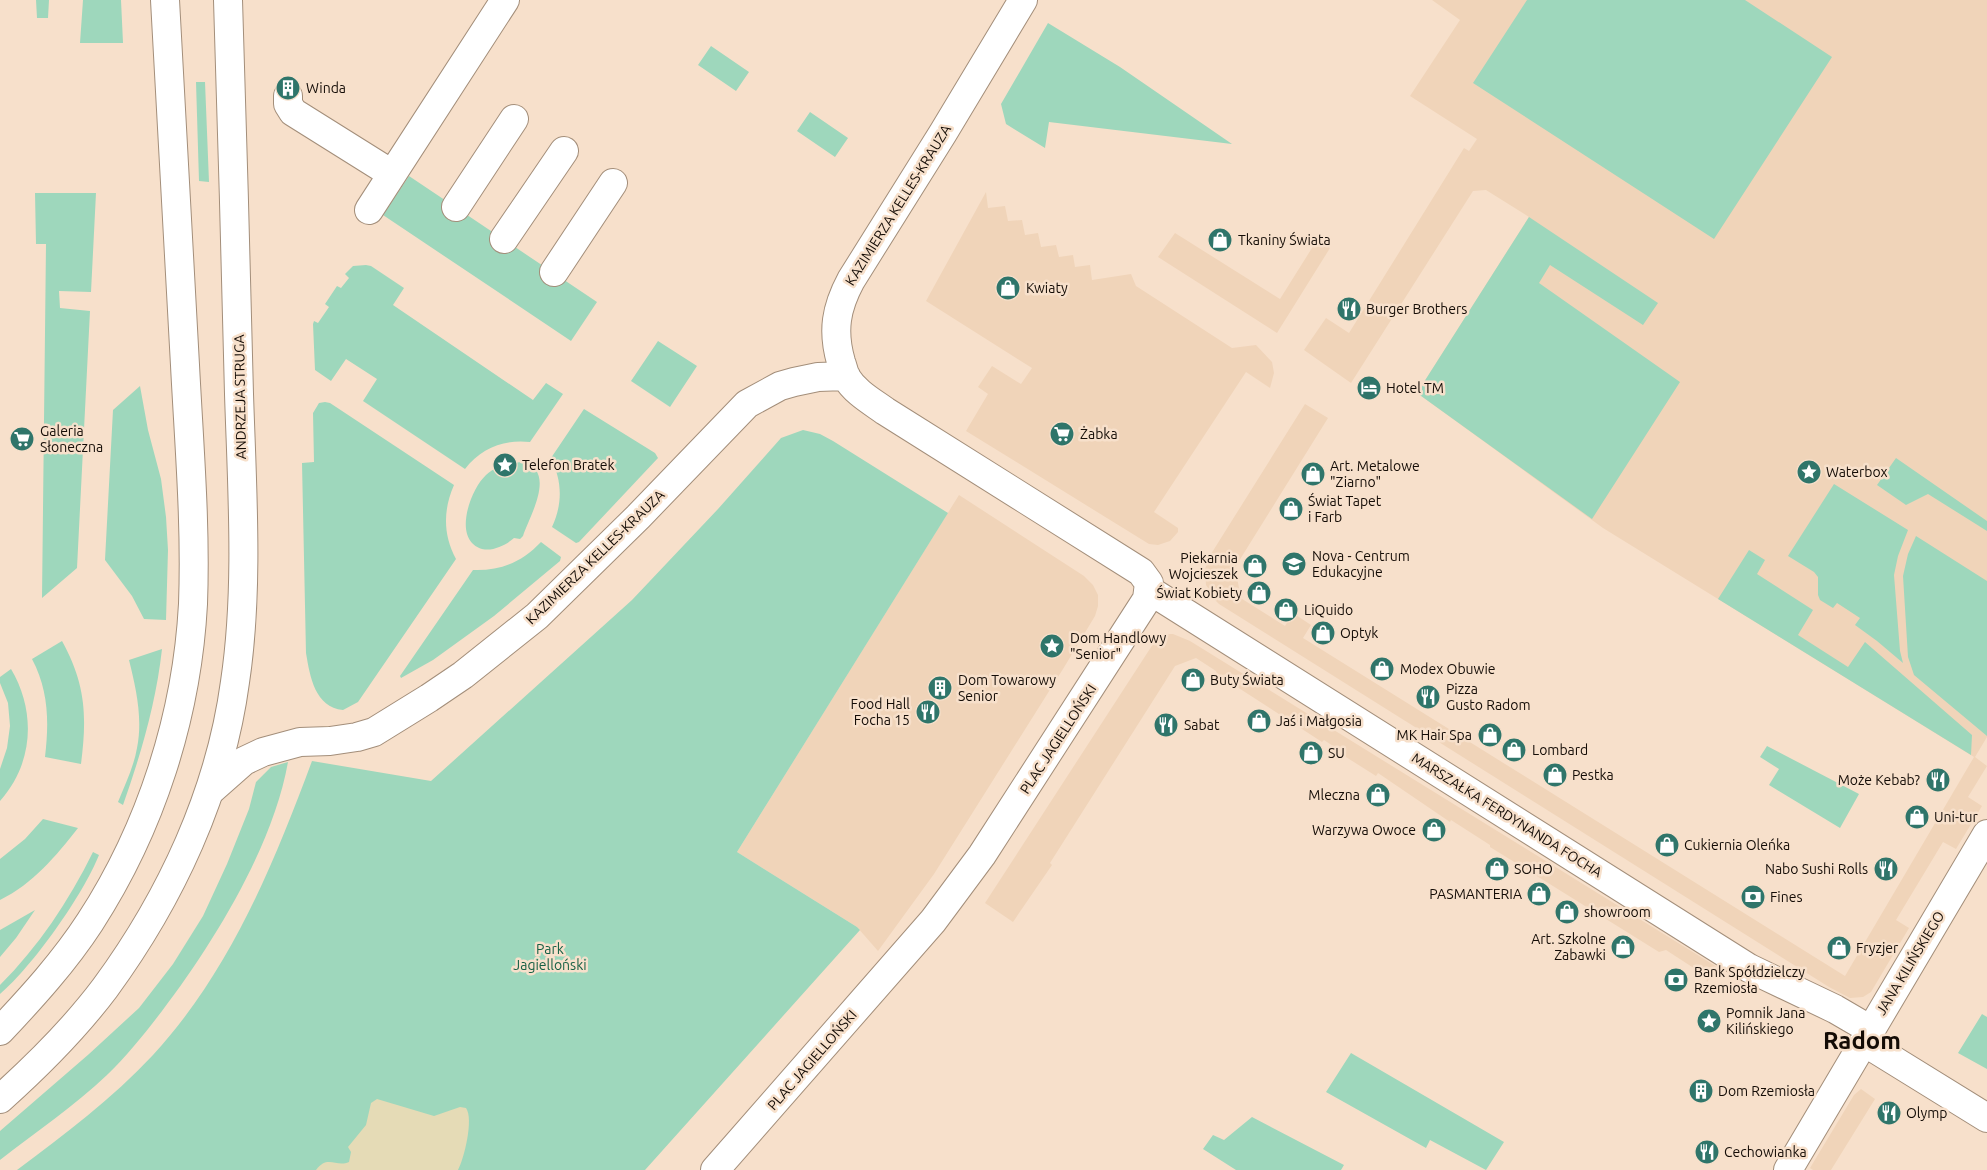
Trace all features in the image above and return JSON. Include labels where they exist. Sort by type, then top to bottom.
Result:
[{"type":"street","points":[[0,1031],[60,963],[89,923],[133,845],[153,796],[172,739],[189,644],[193,603],[192,494],[165,0]]},
{"type":"street","name":"ANDRZEJA STRUGA","points":[[210,791],[222,751],[235,682],[242,609],[242,475],[228,0]]},
{"type":"street","points":[[369,210],[505,0]]},
{"type":"street","name":"KAZIMIERZA KELLES-KRAUZA","points":[[0,1099],[65,1036],[105,988],[161,901],[210,791],[244,761],[263,752],[300,742],[330,741],[374,732],[429,698],[470,669],[537,616],[638,517],[747,404],[780,386],[794,382],[818,377],[846,376],[837,347],[835,331],[841,298],[861,261],[943,133],[1023,0]]},
{"type":"street","points":[[288,96],[288,104],[293,112],[392,174]]},
{"type":"street","points":[[456,207],[514,119]]},
{"type":"street","points":[[504,239],[564,151]]},
{"type":"street","points":[[554,272],[613,183]]},
{"type":"street","points":[[846,376],[861,394],[884,410],[1141,572],[1149,583],[1149,590]]},
{"type":"street","name":"MARSZAŁKA FERDYNANDA FOCHA","points":[[1149,590],[1749,968],[1835,1009],[1867,1036],[1987,1118]]},
{"type":"street","name":"PLAC JAGIELLOŃSKI","points":[[715,1170],[933,921],[960,886],[1144,607],[1149,590]]},
{"type":"street","name":"JANA KILIŃSKIEGO","points":[[1788,1170],[1987,834]]},
{"type":"shaded area","points":[[1432,0],[1987,0],[1987,737],[1975,757],[1987,766],[1968,797],[1982,806],[1956,849],[1943,842],[1896,920],[1909,928],[1871,992],[1863,997],[1850,998],[1829,987],[1219,604],[1206,585],[1205,569],[1211,554],[1305,404],[1328,418],[1234,569],[1236,571],[1239,597],[1285,626],[1293,613],[1311,625],[1303,638],[1845,976],[1974,757],[1603,528],[1417,393],[1529,217],[1486,190],[1473,191],[1351,383],[1304,350],[1326,318],[1349,333],[1464,148],[1469,151],[1477,139],[1410,96],[1460,20]]},
{"type":"shaded area","points":[[986,192],[988,208],[1005,206],[1008,221],[1022,220],[1025,235],[1038,233],[1041,247],[1056,245],[1059,257],[1073,255],[1075,267],[1090,265],[1092,280],[1131,274],[1136,286],[1232,348],[1256,345],[1272,362],[1274,373],[1270,388],[1246,372],[1154,512],[1178,528],[1178,532],[1170,541],[1158,545],[1149,544],[966,431],[988,394],[978,387],[992,366],[1021,384],[1032,368],[926,301]]},
{"type":"shaded area","points":[[1175,233],[1280,299],[1317,240],[1330,248],[1277,333],[1158,257]]},
{"type":"shaded area","name":"Food Hall Focha 15","points":[[959,495],[1084,576],[1093,585],[1098,595],[1098,606],[1095,616],[1063,669],[934,874],[878,951],[857,927],[737,852]]},
{"type":"shaded area","points":[[1165,634],[1173,634],[1190,641],[1717,967],[1707,982],[1706,976],[1666,950],[1659,952],[1490,847],[1490,845],[1451,820],[1450,822],[1378,773],[1376,776],[1338,752],[1339,750],[1324,740],[1322,742],[1217,674],[1216,671],[1196,658],[1175,666],[1050,863],[1052,865],[1013,922],[985,903],[1155,641]]},
{"type":"shaded area","points":[[1861,1089],[1875,1099],[1831,1170],[1813,1170],[1810,1168],[1854,1095]]},
{"type":"green space","points":[[36,0],[49,0],[48,18],[37,18]]},
{"type":"green space","points":[[83,0],[121,0],[123,43],[80,43]]},
{"type":"green space","points":[[1527,0],[1745,0],[1832,57],[1714,239],[1473,83]]},
{"type":"green space","points":[[1048,23],[1120,67],[1232,144],[1049,122],[1045,148],[1006,124],[1001,104]]},
{"type":"green space","points":[[711,46],[749,72],[736,91],[698,65]]},
{"type":"green space","points":[[196,82],[205,82],[209,182],[199,181]]},
{"type":"green space","points":[[810,112],[848,138],[835,157],[797,131]]},
{"type":"green space","points":[[409,176],[597,302],[571,341],[383,215]]},
{"type":"green space","points":[[35,193],[96,193],[91,292],[59,291],[60,308],[90,311],[77,568],[42,598],[46,244],[36,244]]},
{"type":"green space","points":[[1529,217],[1658,303],[1643,325],[1550,265],[1539,283],[1680,382],[1592,519],[1417,393]]},
{"type":"green space","points":[[353,266],[371,266],[404,288],[393,305],[533,400],[546,383],[563,394],[530,442],[512,442],[494,446],[478,456],[465,469],[363,401],[377,379],[346,359],[331,381],[315,370],[314,321],[318,323],[329,307],[325,304],[337,286],[341,288],[349,278],[345,274]]},
{"type":"green space","points":[[658,341],[697,366],[670,407],[631,381]]},
{"type":"green space","points":[[140,386],[148,430],[161,479],[166,517],[168,550],[166,620],[144,619],[132,596],[105,560],[113,410]]},
{"type":"green space","points":[[319,403],[330,403],[454,485],[450,494],[446,522],[449,541],[456,559],[358,702],[343,710],[334,708],[320,697],[312,681],[306,653],[302,463],[314,462],[313,413]]},
{"type":"green space","points":[[584,409],[655,453],[658,458],[576,543],[552,527],[556,518],[560,492],[555,467],[551,458]]},
{"type":"green space","name":"Park Jagielloński","points":[[803,430],[820,434],[833,441],[948,513],[737,852],[860,930],[645,1170],[17,1170],[105,1101],[138,1071],[180,1023],[227,953],[247,916],[282,839],[312,761],[431,781],[632,600],[718,509],[781,438]]},
{"type":"green space","points":[[1896,458],[1987,521],[1987,531],[1928,494],[1906,505],[1877,485]]},
{"type":"green space","points":[[522,462],[533,467],[538,474],[540,484],[535,506],[523,536],[520,539],[514,538],[494,549],[488,550],[477,547],[468,536],[466,527],[466,518],[471,498],[481,481],[494,469],[507,464]]},
{"type":"green space","points":[[1834,484],[1908,530],[1898,556],[1894,575],[1900,651],[1903,663],[1855,625],[1860,618],[1837,603],[1833,608],[1820,600],[1818,595],[1818,577],[1814,572],[1788,556]]},
{"type":"green space","points":[[1916,536],[1987,581],[1987,736],[1914,675],[1908,657],[1903,576],[1908,554]]},
{"type":"green space","points":[[541,542],[561,557],[560,561],[494,616],[433,660],[401,678],[400,676],[473,570],[493,569],[510,564],[519,560]]},
{"type":"green space","points":[[1749,550],[1765,560],[1757,574],[1813,610],[1798,635],[1848,667],[1865,642],[1972,735],[1971,755],[1718,599]]},
{"type":"green space","points":[[62,641],[76,672],[83,701],[84,731],[81,764],[45,757],[47,719],[45,695],[38,671],[32,659]]},
{"type":"green space","points":[[162,649],[156,689],[147,728],[123,805],[118,802],[134,762],[139,737],[139,715],[129,660]]},
{"type":"green space","points":[[11,669],[25,702],[28,736],[20,770],[0,801],[0,769],[7,748],[10,726],[8,703],[0,683],[0,677]]},
{"type":"green space","points":[[1767,746],[1859,794],[1840,828],[1769,785],[1779,769],[1760,757]]},
{"type":"green space","points":[[288,762],[269,827],[255,860],[220,925],[181,985],[142,1036],[107,1075],[68,1108],[0,1160],[0,1131],[139,1008],[173,964],[203,916],[227,864],[249,809],[256,782],[271,767]]},
{"type":"green space","points":[[43,819],[78,828],[33,878],[0,900],[0,859],[25,839]]},
{"type":"green space","points":[[93,852],[99,855],[92,871],[56,929],[27,966],[0,994],[0,985],[52,923],[74,888]]},
{"type":"green space","points":[[35,910],[16,938],[0,957],[0,930]]},
{"type":"green space","points":[[1982,1014],[1987,1017],[1987,1069],[1958,1053]]},
{"type":"green space","points":[[1351,1053],[1504,1142],[1486,1170],[1430,1140],[1426,1148],[1326,1092]]},
{"type":"green space","points":[[1252,1117],[1344,1165],[1341,1170],[1236,1170],[1203,1149],[1213,1135],[1224,1140]]},
{"type":"sand","points":[[377,1099],[434,1116],[460,1107],[466,1108],[469,1130],[458,1170],[316,1170],[320,1165],[328,1162],[340,1164],[349,1162],[351,1152],[348,1147],[366,1125],[371,1103]]},
{"type":"place","name":"Winda","points":[[288,88]]},
{"type":"place","name":"Tkaniny Świata","points":[[1220,240]]},
{"type":"place","name":"Kwiaty","points":[[1008,288]]},
{"type":"place","name":"Burger Brothers","points":[[1349,309]]},
{"type":"place","name":"Hotel TM","points":[[1369,388]]},
{"type":"place","name":"Żabka","points":[[1062,434]]},
{"type":"place","name":"Galeria Słoneczna","points":[[22,439]]},
{"type":"place","name":"Telefon Bratek","points":[[505,465]]},
{"type":"place","name":"Waterbox","points":[[1809,472]]},
{"type":"place","name":"Art. Metalowe \"Ziarno\"","points":[[1313,474]]},
{"type":"place","name":"Świat Tapet i Farb","points":[[1291,509]]},
{"type":"place","name":"Nova - Centrum Edukacyjne","points":[[1294,564]]},
{"type":"place","name":"Piekarnia Wojcieszek","points":[[1255,566]]},
{"type":"place","name":"Świat Kobiety","points":[[1259,593]]},
{"type":"place","name":"LiQuido","points":[[1286,610]]},
{"type":"place","name":"Optyk","points":[[1323,633]]},
{"type":"place","name":"Dom Handlowy \"Senior\"","points":[[1052,646]]},
{"type":"place","name":"Modex Obuwie","points":[[1382,669]]},
{"type":"place","name":"Buty Świata","points":[[1193,680]]},
{"type":"place","name":"Dom Towarowy Senior","points":[[940,688]]},
{"type":"place","name":"Pizza Gusto Radom","points":[[1428,697]]},
{"type":"place","name":"Food Hall Focha 15","points":[[928,712]]},
{"type":"place","name":"Jaś i Małgosia","points":[[1259,721]]},
{"type":"place","name":"Sabat","points":[[1166,725]]},
{"type":"place","name":"MK Hair Spa","points":[[1490,735]]},
{"type":"place","name":"Lombard","points":[[1514,750]]},
{"type":"place","name":"SU","points":[[1311,753]]},
{"type":"place","name":"Pestka","points":[[1555,775]]},
{"type":"place","name":"Może Kebab?","points":[[1938,780]]},
{"type":"place","name":"Mleczna","points":[[1378,795]]},
{"type":"place","name":"Uni-tur","points":[[1917,817]]},
{"type":"place","name":"Warzywa Owoce","points":[[1434,830]]},
{"type":"place","name":"Cukiernia Oleńka","points":[[1667,845]]},
{"type":"place","name":"SOHO","points":[[1497,869]]},
{"type":"place","name":"Nabo Sushi Rolls","points":[[1886,869]]},
{"type":"place","name":"PASMANTERIA","points":[[1539,894]]},
{"type":"place","name":"Fines","points":[[1753,897]]},
{"type":"place","name":"showroom","points":[[1567,912]]},
{"type":"place","name":"Art. Szkolne Zabawki","points":[[1623,947]]},
{"type":"place","name":"Fryzjer","points":[[1839,948]]},
{"type":"place","name":"Bank Spółdzielczy Rzemiosła","points":[[1676,980]]},
{"type":"place","name":"Pomnik Jana Kilińskiego","points":[[1709,1021]]},
{"type":"place","name":"Dom Rzemiosła","points":[[1701,1091]]},
{"type":"place","name":"Olymp","points":[[1889,1113]]},
{"type":"place","name":"Cechowianka","points":[[1707,1152]]},
{"type":"district","name":"Radom","points":[[1862,1041]]}]
